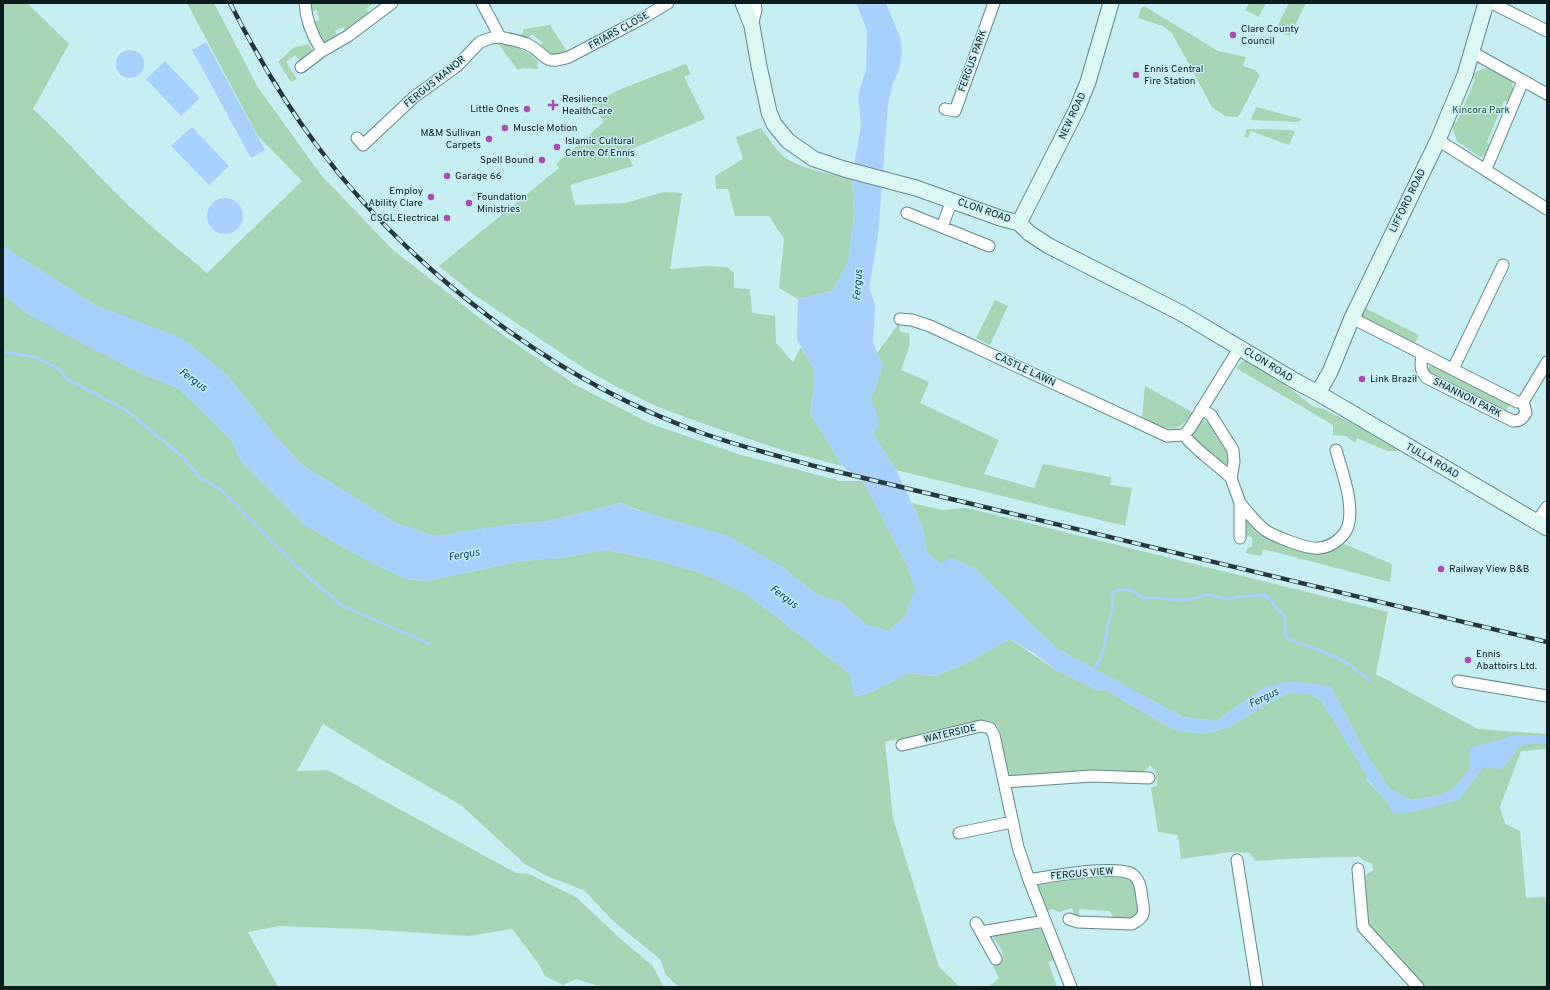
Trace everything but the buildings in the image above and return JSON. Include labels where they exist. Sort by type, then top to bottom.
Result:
[{"type":"main road","name":"CLON ROAD","points":[[743,3],[752,26],[769,112],[774,124],[788,141],[805,154],[844,169],[952,200],[1000,218],[1019,223],[1029,233],[1049,246],[1181,313],[1318,393]]},
{"type":"main road","name":"NEW ROAD","points":[[1019,223],[1077,109],[1088,82],[1111,3]]},
{"type":"main road","name":"LIFFORD ROAD","points":[[1318,393],[1330,372],[1352,318],[1438,140],[1462,81],[1486,3]]},
{"type":"main road","name":"TULLA ROAD","points":[[1318,393],[1542,524]]},
{"type":"street","points":[[305,3],[309,25],[322,51]]},
{"type":"street","points":[[301,67],[322,51],[348,36],[392,3]]},
{"type":"street","points":[[482,3],[500,37]]},
{"type":"street","name":"FRIARS CLOSE","points":[[569,58],[668,3]]},
{"type":"street","points":[[752,26],[756,10],[755,3]]},
{"type":"street","name":"FERGUS PARK","points":[[945,109],[954,111],[994,3]]},
{"type":"street","points":[[1492,3],[1547,31]]},
{"type":"street","name":"FERGUS MANOR","points":[[357,138],[363,145],[414,97],[457,66],[480,42],[490,38],[500,37],[527,44],[548,60],[558,61],[569,58]]},
{"type":"street","points":[[1472,52],[1547,94]]},
{"type":"street","points":[[1486,169],[1523,81]]},
{"type":"street","points":[[1438,140],[1547,208]]},
{"type":"street","points":[[942,227],[952,200]]},
{"type":"street","points":[[907,213],[989,246]]},
{"type":"street","name":"SHANNON PARK","points":[[1453,369],[1503,265]]},
{"type":"street","name":"CASTLE LAWN","points":[[900,318],[930,326],[1167,436],[1184,435]]},
{"type":"street","name":"SHANNON PARK","points":[[1352,318],[1520,402]]},
{"type":"street","points":[[1240,347],[1190,428],[1184,435],[1231,478],[1240,503],[1252,518],[1279,538],[1318,549],[1330,546],[1339,539],[1346,532],[1349,523],[1350,505],[1336,450]]},
{"type":"street","name":"SHANNON PARK","points":[[1422,354],[1420,367],[1422,373],[1427,378],[1508,419],[1547,362]]},
{"type":"street","points":[[1201,409],[1211,415],[1233,450],[1234,462],[1231,478]]},
{"type":"street","points":[[1240,503],[1240,538]]},
{"type":"street","points":[[1542,524],[1547,507]]},
{"type":"street","points":[[1458,681],[1547,696]]},
{"type":"street","name":"WATERSIDE","points":[[902,745],[981,726],[990,728],[994,735],[1005,782]]},
{"type":"street","points":[[1071,987],[1029,880],[1018,847],[1005,782],[1092,776],[1149,778]]},
{"type":"street","points":[[959,833],[1012,822]]},
{"type":"street","points":[[1237,860],[1258,987]]},
{"type":"street","points":[[1358,869],[1363,927],[1418,987]]},
{"type":"street","name":"FERGUS VIEW","points":[[1029,880],[1062,875],[1109,871],[1130,873],[1138,880],[1141,887],[1144,912],[1140,920],[1132,924],[1078,922],[1069,919]]},
{"type":"street","points":[[996,958],[978,927],[1045,921]]},
{"type":"green space","points":[[3,3],[27,3],[69,44],[33,109],[126,203],[207,273],[302,181],[258,136],[187,3],[214,3],[257,86],[321,175],[392,249],[486,323],[574,384],[649,423],[738,454],[840,481],[863,481],[908,567],[915,590],[905,617],[888,631],[867,625],[841,602],[816,594],[781,566],[621,503],[549,521],[507,525],[435,536],[396,523],[301,464],[277,438],[227,375],[182,339],[95,305],[3,246]]},
{"type":"green space","points":[[309,3],[374,3],[366,9],[371,15],[346,32],[343,27],[335,31],[338,37],[326,43],[319,39],[313,22],[319,20],[317,10],[310,11]]},
{"type":"green space","points":[[1249,3],[1266,3],[1259,17],[1245,10]]},
{"type":"green space","points":[[1289,3],[1306,3],[1290,36],[1275,31]]},
{"type":"green space","points":[[1144,6],[1218,51],[1246,57],[1243,66],[1255,70],[1259,74],[1259,77],[1237,117],[1225,116],[1212,107],[1172,33],[1163,26],[1138,18],[1141,8]]},
{"type":"green space","points":[[550,25],[569,53],[560,55],[551,54],[540,47],[543,43],[532,34],[528,39],[521,37],[524,29]]},
{"type":"green space","points":[[309,44],[312,50],[311,54],[300,61],[295,55],[286,62],[297,79],[291,82],[278,62],[293,48]]},
{"type":"green space","points":[[498,44],[515,46],[523,50],[537,60],[538,69],[522,68],[518,70]]},
{"type":"green space","points":[[686,64],[691,74],[684,77],[705,119],[626,151],[633,166],[570,185],[575,205],[625,203],[664,192],[682,193],[670,269],[707,266],[727,267],[734,273],[734,288],[750,289],[752,313],[775,316],[776,343],[793,362],[801,347],[813,368],[813,394],[810,413],[842,466],[779,449],[704,424],[656,406],[619,388],[585,369],[473,294],[439,266],[559,168],[556,164],[604,122],[591,103],[626,87]]},
{"type":"green space","name":"Kincora Park","points":[[1485,68],[1512,81],[1513,89],[1508,101],[1504,101],[1487,142],[1490,146],[1486,155],[1480,157],[1457,141],[1452,126],[1453,123],[1457,122],[1475,80],[1473,76],[1476,72]]},
{"type":"green space","points":[[1256,107],[1302,119],[1298,122],[1251,120]]},
{"type":"green space","points":[[761,128],[777,150],[790,161],[816,170],[852,179],[854,216],[848,262],[832,291],[798,299],[779,288],[784,239],[769,216],[735,216],[728,189],[716,189],[715,176],[743,159],[736,137]]},
{"type":"green space","points":[[1247,129],[1291,130],[1295,132],[1289,145],[1251,131],[1248,138],[1244,137]]},
{"type":"green space","points":[[3,295],[28,314],[140,373],[178,388],[232,441],[239,459],[306,526],[370,562],[406,579],[428,581],[520,561],[561,558],[606,550],[652,559],[699,572],[745,593],[850,674],[854,696],[867,694],[909,673],[935,676],[961,666],[1010,639],[1056,670],[1099,691],[1104,689],[1174,730],[1204,734],[1230,727],[1290,692],[1309,694],[1321,700],[1366,774],[1366,779],[1387,802],[1459,800],[1483,767],[1516,735],[1497,741],[1453,789],[1438,796],[1411,800],[1390,789],[1365,752],[1330,686],[1265,687],[1216,721],[1183,717],[1056,648],[974,568],[951,558],[941,565],[927,552],[922,526],[912,503],[942,510],[967,508],[1388,612],[1376,674],[1478,729],[1547,734],[1547,749],[1521,751],[1500,807],[1505,824],[1520,831],[1526,898],[1547,897],[1547,987],[1422,987],[1369,925],[1366,918],[1363,878],[1368,873],[1373,871],[1372,863],[1364,861],[1360,857],[1255,861],[1250,853],[1231,852],[1181,859],[1178,835],[1158,832],[1151,788],[1157,786],[1156,771],[1150,765],[1142,774],[1013,776],[1008,773],[1006,769],[998,727],[989,720],[983,720],[899,741],[896,739],[885,742],[893,818],[939,967],[960,987],[679,987],[666,975],[660,959],[614,922],[585,891],[545,875],[525,864],[461,805],[387,763],[323,724],[297,771],[328,770],[516,873],[529,874],[576,897],[625,943],[652,965],[664,987],[600,987],[576,979],[563,985],[545,976],[538,963],[512,929],[469,936],[362,929],[279,926],[248,932],[278,987],[3,987]]},
{"type":"green space","points":[[995,300],[1008,306],[990,345],[976,338]]},
{"type":"green space","points":[[1365,308],[1419,335],[1414,345],[1362,318],[1359,313]]},
{"type":"green space","points":[[899,323],[900,332],[909,333],[910,344],[901,370],[929,382],[920,403],[999,440],[984,474],[1034,488],[1043,464],[1111,477],[1110,485],[1132,488],[1125,526],[896,470],[873,434],[871,399],[883,366],[877,353]]},
{"type":"green space","points":[[1243,361],[1256,363],[1314,407],[1323,409],[1401,447],[1402,451],[1387,451],[1357,438],[1355,443],[1346,436],[1333,435],[1333,425],[1236,368]]},
{"type":"green space","points":[[1435,365],[1508,402],[1510,405],[1505,411],[1430,375],[1427,369],[1430,366]]},
{"type":"green space","points":[[1145,386],[1192,412],[1181,426],[1175,428],[1164,427],[1142,417]]},
{"type":"green space","points":[[1203,420],[1212,423],[1229,448],[1230,461],[1228,464],[1224,464],[1194,442],[1194,433]]},
{"type":"green space","points":[[1245,515],[1256,530],[1269,538],[1288,546],[1308,552],[1324,553],[1332,551],[1344,544],[1392,564],[1390,582],[1263,549],[1261,556],[1246,553],[1247,548],[1252,547],[1252,537],[1244,533]]},
{"type":"green space","points":[[1119,875],[1134,883],[1140,910],[1131,920],[1114,919],[1110,911],[1079,909],[1079,919],[1076,919],[1072,908],[1059,912],[1052,909],[1047,911],[1036,889],[1038,884],[1043,881]]},
{"type":"green space","points":[[1034,928],[1044,930],[1056,960],[1048,962],[1057,987],[988,987],[999,978],[993,967],[1003,958],[1002,950],[992,936]]},
{"type":"water","name":"Fergus","points":[[856,3],[886,3],[901,40],[902,54],[899,70],[892,86],[888,105],[878,236],[869,288],[875,305],[873,343],[883,366],[871,399],[876,411],[879,425],[873,434],[896,470],[908,495],[922,526],[927,552],[941,564],[951,558],[974,568],[1056,648],[1183,717],[1216,721],[1265,687],[1290,681],[1330,686],[1365,752],[1390,789],[1411,800],[1438,796],[1453,789],[1469,770],[1470,748],[1516,735],[1547,736],[1547,743],[1521,745],[1502,769],[1483,767],[1459,800],[1413,812],[1392,814],[1387,802],[1366,778],[1366,774],[1321,700],[1309,694],[1290,692],[1230,727],[1204,734],[1174,730],[1104,689],[1099,691],[1056,670],[1034,653],[1010,639],[961,666],[934,676],[909,673],[867,694],[854,696],[850,674],[745,593],[699,572],[652,559],[606,550],[561,558],[520,561],[428,581],[406,579],[370,562],[306,526],[239,459],[232,441],[178,388],[140,373],[75,340],[28,314],[3,295],[3,246],[95,305],[182,338],[227,375],[277,438],[301,464],[396,523],[435,536],[507,525],[549,521],[621,503],[637,510],[729,536],[781,566],[816,594],[841,602],[867,625],[888,631],[905,617],[915,589],[908,567],[863,481],[842,466],[810,413],[813,394],[813,368],[797,339],[798,299],[832,291],[848,262],[854,216],[852,179],[861,125],[858,95],[866,70],[867,30]]},
{"type":"water","points":[[206,42],[265,150],[251,158],[192,50]]},
{"type":"water","points":[[130,50],[140,54],[144,64],[140,74],[130,78],[120,74],[116,64],[120,54]]},
{"type":"water","points":[[165,61],[200,98],[181,116],[146,79]]},
{"type":"water","points":[[192,127],[229,166],[209,185],[171,146]]},
{"type":"water","points":[[225,198],[238,203],[243,216],[238,229],[225,234],[212,229],[207,216],[212,203]]},
{"type":"waterway","points":[[3,352],[35,357],[58,368],[67,379],[126,410],[184,458],[199,477],[220,489],[296,566],[341,605],[430,644]]},
{"type":"waterway","points":[[1090,671],[1099,662],[1103,652],[1109,619],[1113,609],[1112,594],[1117,590],[1130,590],[1144,598],[1180,600],[1198,598],[1205,594],[1227,599],[1264,595],[1271,600],[1276,608],[1282,613],[1285,620],[1285,631],[1287,638],[1340,659],[1353,667],[1369,681]]},
{"type":"railway","points":[[230,3],[270,75],[291,109],[315,143],[353,190],[394,234],[439,277],[488,316],[539,351],[592,383],[646,411],[717,438],[822,468],[1547,642]]},
{"type":"place","name":"Clare County Council","points":[[1233,35]]},
{"type":"place","name":"Ennis Central Fire Station","points":[[1136,75]]},
{"type":"place","name":"Resilience HealthCare","points":[[553,105]]},
{"type":"place","name":"Little Ones","points":[[527,109]]},
{"type":"place","name":"Muscle Motion","points":[[505,128]]},
{"type":"place","name":"M&M Sullivan Carpets","points":[[489,139]]},
{"type":"place","name":"Islamic Cultural Centre Of Ennis","points":[[557,147]]},
{"type":"place","name":"Spell Bound","points":[[542,160]]},
{"type":"place","name":"Garage 66","points":[[447,176]]},
{"type":"place","name":"Employ Ability Clare","points":[[431,197]]},
{"type":"place","name":"Foundation Ministries","points":[[469,203]]},
{"type":"place","name":"CSGL Electrical","points":[[447,218]]},
{"type":"place","name":"Link Brazil","points":[[1362,379]]},
{"type":"place","name":"Railway View B&B","points":[[1441,569]]},
{"type":"place","name":"Ennis Abattoirs Ltd.","points":[[1468,660]]}]
